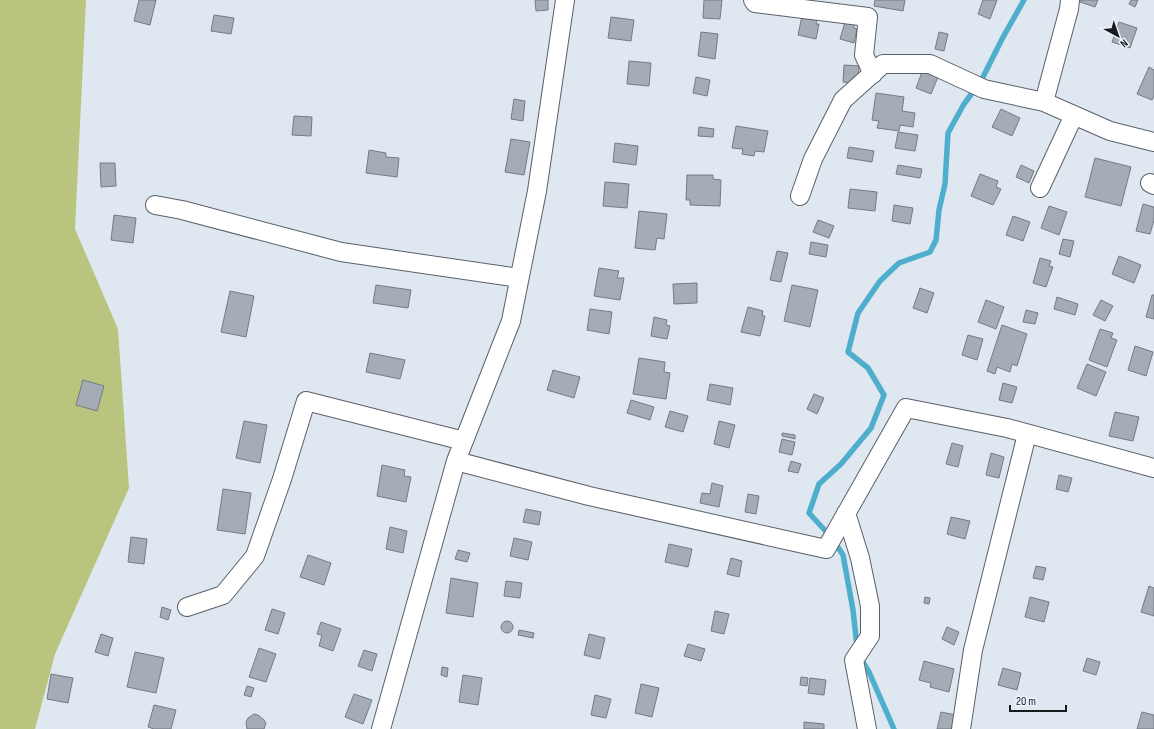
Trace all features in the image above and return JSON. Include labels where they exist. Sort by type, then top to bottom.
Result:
[{"type":"street","points":[[381,729],[456,461],[511,322],[536,191],[565,0]]},
{"type":"street","points":[[753,0],[755,3],[868,17],[864,55],[872,74]]},
{"type":"street","points":[[1044,102],[1069,9],[1070,0]]},
{"type":"street","points":[[800,196],[813,159],[843,100],[883,64],[930,64],[984,89],[1044,102],[1110,131],[1154,142]]},
{"type":"street","points":[[1040,188],[1074,115]]},
{"type":"street","points":[[155,205],[182,210],[341,252],[519,278]]},
{"type":"street","points":[[187,607],[222,595],[255,556],[282,480],[306,401],[464,441]]},
{"type":"street","points":[[456,461],[589,496],[826,549],[906,408],[1007,428],[1154,468]]},
{"type":"street","points":[[961,729],[973,650],[1027,434]]},
{"type":"street","points":[[846,513],[860,558],[870,606],[870,636],[854,660],[867,729]]},
{"type":"green space","points":[[0,0],[86,0],[75,229],[118,329],[129,488],[55,654],[35,729],[0,729]]},
{"type":"building","points":[[139,0],[156,0],[150,25],[134,21]]},
{"type":"building","points":[[535,0],[548,0],[548,10],[536,11]]},
{"type":"building","points":[[704,0],[722,0],[720,19],[703,18]]},
{"type":"building","points":[[875,0],[905,0],[903,11],[874,6]]},
{"type":"building","points":[[983,0],[997,0],[990,19],[978,14]]},
{"type":"building","points":[[1081,0],[1098,0],[1095,7],[1080,2]]},
{"type":"building","points":[[1131,0],[1138,0],[1135,7],[1129,4]]},
{"type":"building","points":[[214,15],[234,18],[231,34],[211,31]]},
{"type":"building","points":[[802,16],[817,19],[816,24],[819,24],[816,39],[798,35]]},
{"type":"building","points":[[611,17],[634,20],[631,41],[608,38]]},
{"type":"building","points":[[845,22],[854,24],[854,28],[857,29],[854,43],[840,39]]},
{"type":"building","points":[[1119,22],[1137,28],[1130,48],[1112,42]]},
{"type":"building","points":[[701,32],[718,34],[715,59],[698,56]]},
{"type":"building","points":[[939,32],[948,34],[944,51],[935,49]]},
{"type":"building","points":[[629,61],[651,63],[649,86],[627,84]]},
{"type":"building","points":[[844,65],[859,66],[858,84],[843,82]]},
{"type":"building","points":[[1149,67],[1154,70],[1154,96],[1152,100],[1137,94]]},
{"type":"building","points":[[922,72],[938,77],[931,94],[916,88]]},
{"type":"building","points":[[696,77],[710,80],[707,96],[693,93]]},
{"type":"building","points":[[876,93],[904,97],[902,111],[915,113],[913,127],[900,125],[899,131],[877,128],[879,121],[872,120]]},
{"type":"building","points":[[514,99],[525,101],[523,121],[511,119]]},
{"type":"building","points":[[1001,109],[1020,118],[1012,136],[992,127]]},
{"type":"building","points":[[294,116],[312,117],[311,136],[292,135]]},
{"type":"building","points":[[736,126],[768,131],[764,152],[755,151],[754,156],[742,154],[743,149],[732,148]]},
{"type":"building","points":[[699,127],[714,129],[713,137],[698,136]]},
{"type":"building","points":[[898,132],[918,135],[915,151],[895,148]]},
{"type":"building","points":[[511,139],[530,142],[524,175],[505,172]]},
{"type":"building","points":[[615,143],[638,146],[636,165],[613,162]]},
{"type":"building","points":[[849,147],[874,151],[872,162],[847,158]]},
{"type":"building","points":[[369,150],[386,153],[386,157],[399,158],[397,177],[366,173]]},
{"type":"building","points":[[1095,158],[1131,167],[1121,206],[1085,197]]},
{"type":"building","points":[[100,163],[115,163],[116,186],[101,187]]},
{"type":"building","points":[[898,165],[922,169],[920,178],[896,174]]},
{"type":"building","points":[[1021,165],[1034,171],[1029,183],[1016,177]]},
{"type":"building","points":[[980,174],[998,181],[996,187],[1001,189],[993,205],[971,196]]},
{"type":"building","points":[[687,175],[713,175],[713,179],[721,180],[720,206],[690,205],[690,200],[686,200]]},
{"type":"building","points":[[605,182],[629,184],[627,208],[603,206]]},
{"type":"building","points":[[850,189],[877,192],[875,211],[848,208]]},
{"type":"building","points":[[1143,204],[1154,207],[1154,220],[1150,234],[1136,231]]},
{"type":"building","points":[[894,205],[913,208],[910,224],[892,221]]},
{"type":"building","points":[[1049,206],[1067,212],[1059,235],[1041,228]]},
{"type":"building","points":[[639,211],[667,214],[664,239],[657,238],[655,250],[635,248]]},
{"type":"building","points":[[114,215],[136,218],[133,243],[111,240]]},
{"type":"building","points":[[1013,216],[1030,222],[1023,241],[1006,235]]},
{"type":"building","points":[[818,220],[834,226],[829,238],[813,232]]},
{"type":"building","points":[[1063,239],[1074,241],[1070,257],[1059,254]]},
{"type":"building","points":[[811,242],[828,245],[826,257],[809,254]]},
{"type":"building","points":[[777,251],[788,253],[781,282],[770,280]]},
{"type":"building","points":[[1119,256],[1141,265],[1134,283],[1112,274]]},
{"type":"building","points":[[1040,258],[1051,261],[1049,266],[1053,267],[1046,287],[1033,283]]},
{"type":"building","points":[[599,268],[619,271],[617,278],[624,278],[620,300],[594,296]]},
{"type":"building","points":[[697,283],[697,303],[674,304],[673,284]]},
{"type":"building","points":[[376,285],[411,290],[408,308],[373,303]]},
{"type":"building","points":[[792,285],[818,290],[810,327],[784,321]]},
{"type":"building","points":[[920,288],[934,293],[927,313],[913,308]]},
{"type":"building","points":[[230,291],[254,296],[246,337],[221,332]]},
{"type":"building","points":[[1152,295],[1154,295],[1154,319],[1146,317]]},
{"type":"building","points":[[1057,297],[1078,304],[1075,315],[1054,309]]},
{"type":"building","points":[[986,300],[1004,307],[996,329],[978,322]]},
{"type":"building","points":[[1101,300],[1113,306],[1105,321],[1093,315]]},
{"type":"building","points":[[748,307],[763,311],[762,316],[765,316],[760,336],[741,332]]},
{"type":"building","points":[[590,309],[612,312],[609,334],[587,330]]},
{"type":"building","points":[[1026,310],[1038,313],[1035,324],[1023,322]]},
{"type":"building","points":[[654,317],[667,320],[666,325],[670,326],[667,339],[651,336]]},
{"type":"building","points":[[1002,325],[1027,334],[1017,366],[1012,364],[1010,372],[997,367],[995,374],[987,371]]},
{"type":"building","points":[[1100,329],[1113,333],[1111,338],[1117,340],[1107,367],[1089,360]]},
{"type":"building","points":[[968,335],[983,339],[977,360],[962,355]]},
{"type":"building","points":[[1135,346],[1153,352],[1146,376],[1128,370]]},
{"type":"building","points":[[370,353],[405,360],[400,379],[366,372]]},
{"type":"building","points":[[639,358],[665,362],[664,372],[670,373],[666,399],[633,394]]},
{"type":"building","points":[[1087,364],[1106,372],[1096,396],[1077,388]]},
{"type":"building","points":[[553,370],[580,377],[574,398],[547,390]]},
{"type":"building","points":[[83,380],[104,386],[97,411],[76,405]]},
{"type":"building","points":[[1003,383],[1017,387],[1012,403],[999,400]]},
{"type":"building","points":[[710,384],[733,388],[730,405],[707,400]]},
{"type":"building","points":[[814,394],[824,398],[817,414],[807,409]]},
{"type":"building","points":[[631,400],[654,407],[650,420],[627,413]]},
{"type":"building","points":[[670,411],[688,416],[683,432],[665,427]]},
{"type":"building","points":[[1115,412],[1139,417],[1133,441],[1109,436]]},
{"type":"building","points":[[244,421],[267,425],[260,463],[236,458]]},
{"type":"building","points":[[719,421],[735,425],[729,448],[714,444]]},
{"type":"building","points":[[782,433],[795,435],[795,439],[782,436]]},
{"type":"building","points":[[782,439],[795,442],[792,455],[779,452]]},
{"type":"building","points":[[952,443],[963,446],[958,467],[946,464]]},
{"type":"building","points":[[991,453],[1004,457],[999,478],[986,475]]},
{"type":"building","points":[[791,461],[801,464],[798,473],[788,471]]},
{"type":"building","points":[[382,465],[405,470],[404,476],[411,477],[406,502],[377,496]]},
{"type":"building","points":[[1059,475],[1072,478],[1068,492],[1056,489]]},
{"type":"building","points":[[712,483],[723,486],[719,507],[700,503],[702,493],[710,494]]},
{"type":"building","points":[[223,489],[251,493],[245,534],[217,530]]},
{"type":"building","points":[[748,494],[759,496],[756,514],[745,512]]},
{"type":"building","points":[[526,509],[541,512],[539,525],[523,522]]},
{"type":"building","points":[[951,517],[970,521],[965,539],[947,534]]},
{"type":"building","points":[[390,527],[407,531],[403,553],[386,549]]},
{"type":"building","points":[[131,537],[147,539],[144,564],[128,562]]},
{"type":"building","points":[[514,538],[532,542],[528,560],[510,556]]},
{"type":"building","points":[[669,544],[692,549],[688,567],[665,562]]},
{"type":"building","points":[[458,550],[470,553],[467,562],[455,559]]},
{"type":"building","points":[[308,555],[331,563],[324,585],[300,577]]},
{"type":"building","points":[[731,558],[742,561],[739,577],[727,574]]},
{"type":"building","points":[[1036,566],[1046,568],[1043,580],[1033,578]]},
{"type":"building","points":[[451,578],[478,583],[473,617],[446,613]]},
{"type":"building","points":[[506,581],[522,583],[520,598],[504,596]]},
{"type":"building","points":[[1149,586],[1154,588],[1154,616],[1141,612]]},
{"type":"building","points":[[925,597],[930,598],[929,604],[924,603]]},
{"type":"building","points":[[1030,597],[1049,602],[1044,622],[1025,617]]},
{"type":"building","points":[[162,607],[171,610],[168,620],[160,617]]},
{"type":"building","points":[[272,609],[285,613],[278,634],[265,630]]},
{"type":"building","points":[[715,611],[729,614],[724,634],[711,631]]},
{"type":"building","points":[[509,621],[512,622],[512,632],[505,633],[502,632],[501,625],[502,622]]},
{"type":"building","points":[[321,622],[341,629],[333,651],[319,646],[322,635],[317,634]]},
{"type":"building","points":[[947,627],[959,632],[954,645],[942,639]]},
{"type":"building","points":[[519,630],[534,633],[533,638],[518,635]]},
{"type":"building","points":[[101,634],[113,638],[108,656],[95,652]]},
{"type":"building","points":[[589,634],[605,638],[600,659],[584,655]]},
{"type":"building","points":[[688,644],[705,649],[701,661],[684,656]]},
{"type":"building","points":[[259,648],[276,654],[266,682],[249,677]]},
{"type":"building","points":[[364,650],[377,654],[372,671],[358,666]]},
{"type":"building","points":[[135,652],[164,658],[156,693],[127,687]]},
{"type":"building","points":[[1087,658],[1100,662],[1096,675],[1083,671]]},
{"type":"building","points":[[924,661],[954,669],[949,692],[930,687],[931,683],[919,680]]},
{"type":"building","points":[[442,667],[448,668],[447,677],[441,675]]},
{"type":"building","points":[[1003,668],[1021,673],[1017,690],[998,685]]},
{"type":"building","points":[[51,674],[73,678],[68,703],[47,699]]},
{"type":"building","points":[[463,675],[482,678],[478,705],[459,702]]},
{"type":"building","points":[[801,677],[808,678],[807,686],[800,685]]},
{"type":"building","points":[[810,678],[826,680],[824,695],[808,693]]},
{"type":"building","points":[[641,684],[659,688],[652,717],[635,713]]},
{"type":"building","points":[[247,686],[254,688],[251,697],[244,695]]},
{"type":"building","points":[[354,694],[372,700],[363,724],[345,717]]},
{"type":"building","points":[[595,695],[611,699],[606,718],[591,715]]},
{"type":"building","points":[[154,705],[176,710],[171,729],[154,729],[148,727]]},
{"type":"building","points":[[941,712],[956,715],[953,729],[937,729]]},
{"type":"building","points":[[1142,712],[1154,715],[1154,729],[1137,729]]},
{"type":"building","points":[[254,714],[258,715],[266,723],[264,729],[247,729],[246,722],[248,718]]},
{"type":"building","points":[[804,722],[824,724],[824,729],[804,729]]},
{"type":"waterway","points":[[857,647],[853,610],[843,555],[832,538],[809,513],[819,484],[841,464],[871,428],[884,395],[868,368],[848,352],[858,313],[880,281],[899,263],[930,252],[936,240],[939,210],[945,184],[948,133],[964,104],[981,81],[1024,0]]},
{"type":"waterway","points":[[861,659],[869,672],[894,729]]}]
